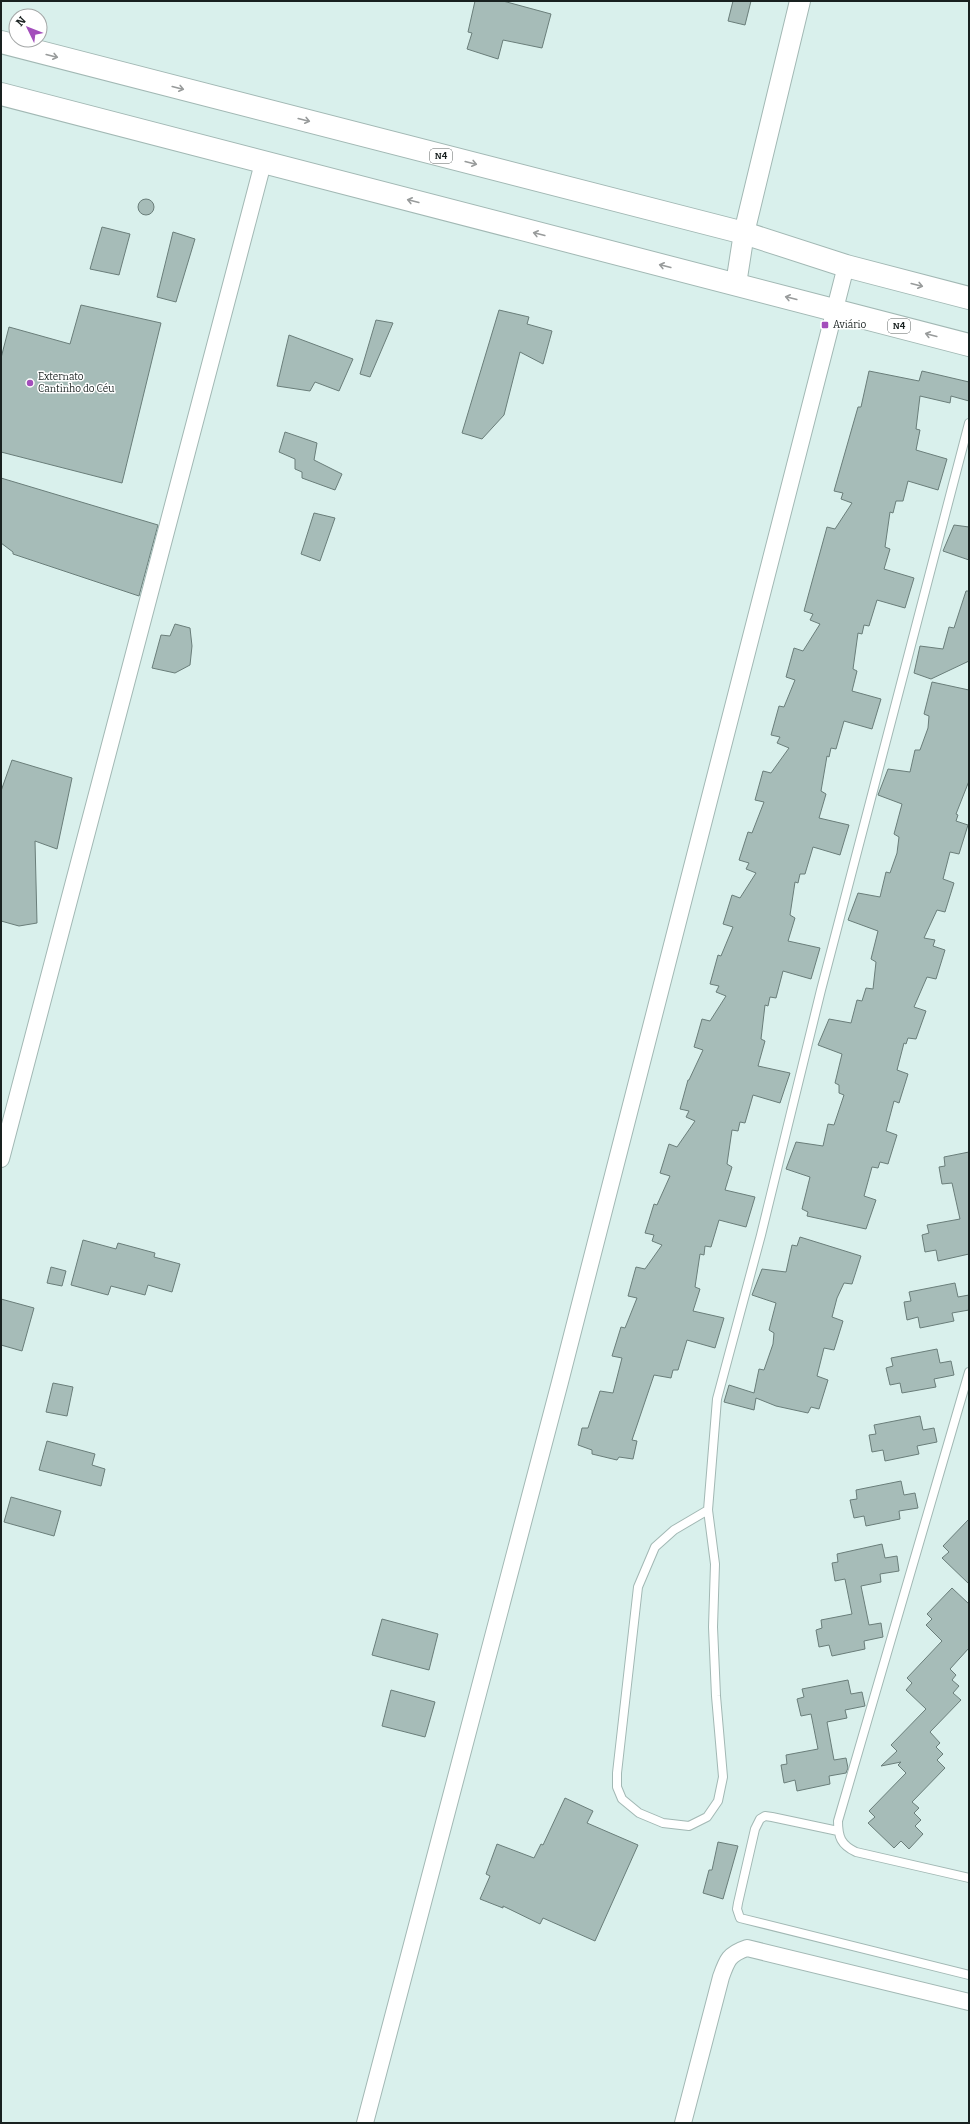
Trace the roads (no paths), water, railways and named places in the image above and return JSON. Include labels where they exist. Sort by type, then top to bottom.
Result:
[{"type":"highway","name":"N4","points":[[1,42],[744,233],[846,266],[969,298]]},
{"type":"highway","name":"N4","points":[[1,94],[969,345]]},
{"type":"street","points":[[736,284],[744,233],[800,1]]},
{"type":"street","points":[[1,1159],[263,163]]},
{"type":"street","points":[[365,2123],[560,1382],[836,310],[846,266]]},
{"type":"street","points":[[683,2123],[720,1977],[727,1961],[735,1952],[747,1948],[969,2002]]},
{"type":"lane","points":[[708,1510],[674,1530],[655,1547],[638,1587],[617,1773],[617,1787],[622,1799],[639,1813],[663,1823],[689,1826],[707,1817],[718,1801],[723,1777],[716,1696],[714,1650],[715,1564],[708,1510],[717,1399],[761,1235],[821,990],[969,423]]},
{"type":"lane","points":[[969,1372],[838,1821],[838,1837],[846,1848],[856,1852],[969,1878]]},
{"type":"lane","points":[[838,1831],[772,1817],[765,1816],[760,1819],[755,1829],[738,1904],[737,1909],[740,1918],[969,1975]]},
{"type":"place","name":"Aviário","points":[[825,325]]},
{"type":"place","name":"Externato Cantinho do Céu","points":[[30,383]]}]
